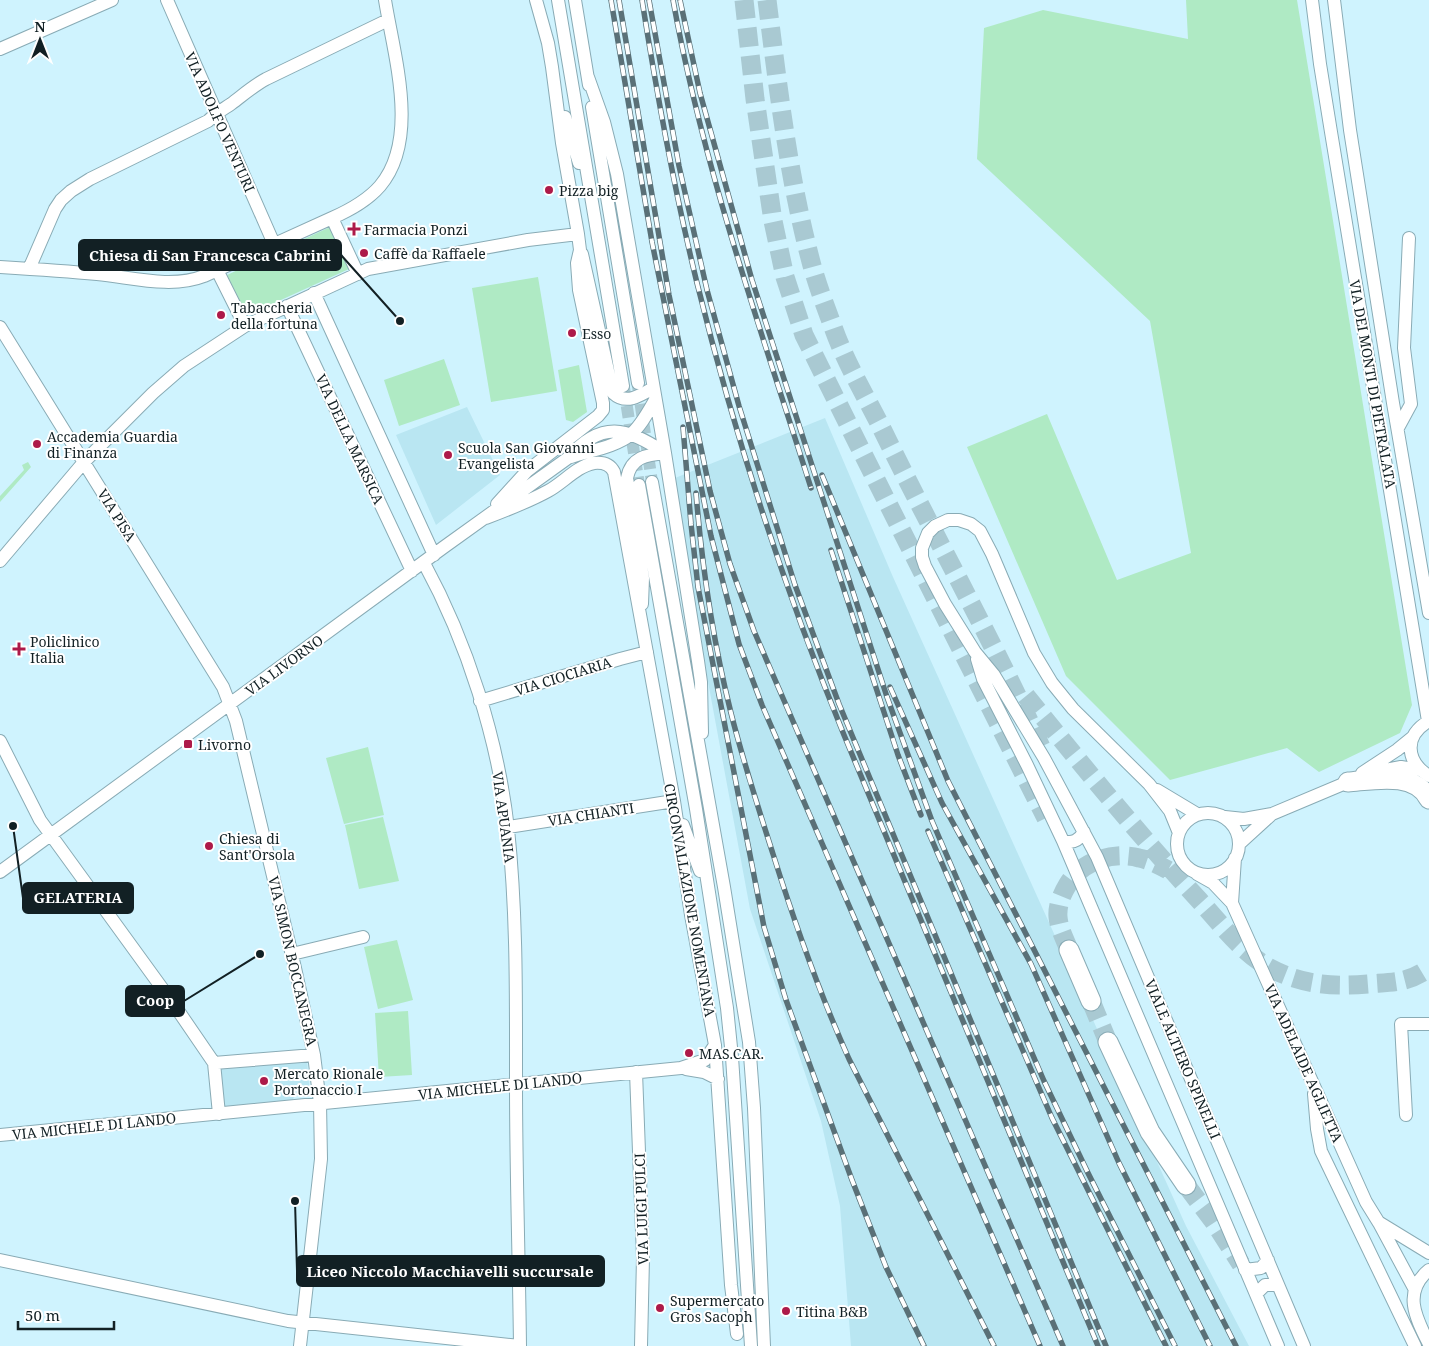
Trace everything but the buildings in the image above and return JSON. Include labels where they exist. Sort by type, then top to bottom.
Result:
[{"type":"highway","points":[[1348,782],[1401,780],[1418,786],[1429,799]]},
{"type":"highway","points":[[1069,950],[1091,1001]]},
{"type":"highway","points":[[1108,1042],[1150,1132],[1186,1185]]},
{"type":"street","points":[[0,49],[111,0]]},
{"type":"street","name":"VIA ADOLFO VENTURI","points":[[167,0],[274,244]]},
{"type":"street","points":[[0,267],[171,281],[195,279],[332,218],[358,204],[380,186],[392,167],[399,149],[402,129],[398,80],[385,0]]},
{"type":"street","points":[[536,0],[548,43]]},
{"type":"street","points":[[545,0],[548,43],[580,250],[613,393],[619,398],[630,399],[654,394]]},
{"type":"street","points":[[558,0],[623,386]]},
{"type":"street","points":[[575,0],[638,383]]},
{"type":"street","name":"VIA DEI MONTI DI PIETRALATA","points":[[1305,0],[1318,48]]},
{"type":"street","name":"VIA DEI MONTI DI PIETRALATA","points":[[1312,0],[1318,48],[1429,721]]},
{"type":"street","name":"VIA DEI MONTI DI PIETRALATA","points":[[1334,0],[1350,130],[1429,613]]},
{"type":"street","points":[[29,269],[54,209],[71,191],[90,179],[208,121],[216,112],[228,106],[266,79],[388,20]]},
{"type":"street","points":[[552,67],[570,135],[593,206]]},
{"type":"street","points":[[588,77],[604,122],[616,168],[665,454],[701,682],[702,766]]},
{"type":"street","points":[[332,218],[358,274]]},
{"type":"street","points":[[0,560],[84,462],[153,393],[178,370],[245,326],[368,269],[472,249],[578,234]]},
{"type":"street","points":[[1398,428],[1411,404],[1404,348],[1409,238]]},
{"type":"street","points":[[486,518],[527,471],[598,416],[603,410],[598,372],[578,283],[577,263],[580,250]]},
{"type":"street","points":[[217,270],[245,326]]},
{"type":"street","name":"VIA DELLA MARSICA","points":[[314,293],[429,559]]},
{"type":"street","name":"VIA DELLA MARSICA","points":[[287,306],[412,571]]},
{"type":"street","name":"VIA PISA","points":[[0,327],[223,687],[230,704]]},
{"type":"street","points":[[654,394],[632,434],[665,454]]},
{"type":"street","name":"VIA LIVORNO","points":[[0,872],[568,458],[616,443],[632,434]]},
{"type":"street","points":[[641,619],[643,578],[627,478],[631,466],[638,459],[646,455],[665,454]]},
{"type":"street","name":"CIRCONVALLAZIONE NOMENTANA","points":[[486,518],[542,494],[578,470],[593,463],[604,463],[613,469],[674,801],[691,915],[715,1045],[731,1285],[738,1340]]},
{"type":"street","points":[[652,482],[726,896],[749,1042],[754,1108],[764,1346]]},
{"type":"street","name":"CIRCONVALLAZIONE NOMENTANA","points":[[639,485],[710,897],[727,1008],[732,1057],[751,1346]]},
{"type":"street","name":"VIALE ALTIERO SPINELLI","points":[[1179,833],[1170,811],[1149,784],[1073,709],[1052,683],[1034,653],[992,554],[980,531],[968,522],[959,520],[948,520],[935,526],[928,533],[922,548],[925,566],[945,604],[975,652],[994,675],[1020,717],[1064,792],[1084,832],[1304,1346]]},
{"type":"street","name":"VIA APUANIA","points":[[429,559],[480,701],[497,769],[508,827],[514,914],[520,1346]]},
{"type":"street","name":"VIA CIOCIARIA","points":[[480,701],[647,652]]},
{"type":"street","name":"VIALE ALTIERO SPINELLI","points":[[975,652],[983,679],[1027,765],[1075,868],[1278,1346]]},
{"type":"street","name":"VIA SIMON BOCCANEGRA","points":[[230,704],[292,954],[314,1055],[320,1104],[321,1159],[300,1346]]},
{"type":"street","points":[[1348,782],[1397,750],[1412,737],[1420,726],[1429,721]]},
{"type":"street","points":[[1412,737],[1410,750],[1414,764],[1424,773]]},
{"type":"street","points":[[0,742],[40,820],[176,1006],[214,1063],[218,1114]]},
{"type":"street","points":[[1272,814],[1237,850],[1228,866],[1216,874],[1197,874],[1186,866],[1178,854],[1176,847],[1179,833],[1185,822],[1197,814],[1214,813],[1225,817],[1244,818],[1272,814],[1348,782],[1394,768],[1410,767],[1424,773]]},
{"type":"street","name":"VIALE ALTIERO SPINELLI","points":[[1149,784],[1197,814]]},
{"type":"street","points":[[674,801],[710,897]]},
{"type":"street","name":"VIA CHIANTI","points":[[508,827],[674,801]]},
{"type":"street","points":[[1225,817],[1237,832],[1237,850]]},
{"type":"street","points":[[1063,841],[1074,842],[1084,832]]},
{"type":"street","name":"VIA ADELAIDE AGLIETTA","points":[[1232,902],[1237,850]]},
{"type":"street","points":[[1075,868],[1077,863],[1083,858],[1096,857]]},
{"type":"street","name":"VIA ADELAIDE AGLIETTA","points":[[1197,874],[1214,883],[1232,902],[1366,1202],[1414,1288]]},
{"type":"street","points":[[292,954],[363,937]]},
{"type":"street","points":[[1406,1116],[1401,1024],[1429,1024]]},
{"type":"street","points":[[681,1068],[705,1060],[715,1045]]},
{"type":"street","points":[[214,1063],[314,1055]]},
{"type":"street","points":[[681,1068],[704,1072],[718,1080]]},
{"type":"street","name":"VIA MICHELE DI LANDO","points":[[0,1135],[681,1068]]},
{"type":"street","name":"VIA LUIGI PULCI","points":[[636,1072],[643,1258],[641,1346]]},
{"type":"street","points":[[1313,1084],[1316,1128],[1321,1151],[1415,1346]]},
{"type":"street","name":"VIA ADELAIDE AGLIETTA","points":[[1379,1223],[1429,1254]]},
{"type":"street","name":"CIRCONVALLAZIONE NOMENTANA","points":[[738,1340],[744,1250]]},
{"type":"street","points":[[0,1260],[278,1319],[520,1346]]},
{"type":"street","points":[[1246,1270],[1251,1271],[1261,1268],[1268,1260]]},
{"type":"street","points":[[1429,1270],[1414,1288],[1415,1312],[1429,1344]]},
{"type":"street","points":[[1256,1294],[1265,1285],[1278,1284]]},
{"type":"shaded area","name":"Scuola San Giovanni Evangelista","points":[[467,407],[500,475],[436,525],[396,435]]},
{"type":"shaded area","points":[[825,418],[893,577],[1186,1226],[1249,1346],[851,1346],[840,1206],[821,1121],[750,909],[687,568],[675,478]]},
{"type":"shaded area","name":"Mercato Rionale Portonaccio I","points":[[307,1061],[310,1095],[294,1096],[293,1100],[221,1110],[218,1067]]},
{"type":"green space","points":[[1186,0],[1297,0],[1412,705],[1400,733],[1319,772],[1287,748],[1170,780],[1066,676],[967,447],[1047,414],[1117,580],[1191,553],[1150,321],[977,159],[984,28],[1043,10],[1188,39]]},
{"type":"green space","points":[[330,227],[349,269],[246,316],[227,275]]},
{"type":"green space","points":[[538,277],[557,391],[491,402],[472,288]]},
{"type":"green space","points":[[444,359],[460,405],[399,426],[384,380]]},
{"type":"green space","points":[[579,365],[587,412],[573,422],[566,420],[558,370]]},
{"type":"green space","points":[[28,462],[31,467],[0,502],[0,496],[24,470],[22,465]]},
{"type":"green space","points":[[368,747],[384,815],[344,824],[326,758]]},
{"type":"green space","points":[[383,817],[399,881],[359,889],[345,825]]},
{"type":"green space","points":[[397,940],[413,1000],[378,1009],[364,947]]},
{"type":"green space","points":[[408,1011],[412,1075],[379,1077],[375,1013]]},
{"type":"tunnel","points":[[744,0],[755,99],[773,221],[785,277],[804,335],[1046,818]]},
{"type":"tunnel","points":[[767,0],[784,130],[802,226],[812,267],[838,341],[850,368],[984,628],[1041,747]]},
{"type":"tunnel","points":[[638,386],[652,482]]},
{"type":"tunnel","points":[[624,388],[639,485]]},
{"type":"tunnel","points":[[1026,696],[1090,774],[1232,937],[1250,954],[1270,968],[1294,978],[1330,985],[1400,981],[1415,977],[1429,968]]},
{"type":"tunnel","points":[[1069,950],[1060,926],[1058,908],[1068,884],[1081,869],[1109,857],[1129,856],[1143,859],[1168,870]]},
{"type":"tunnel","points":[[1091,1001],[1108,1042]]},
{"type":"tunnel","points":[[1186,1185],[1214,1222],[1241,1264]]},
{"type":"railway","points":[[611,0],[652,242],[711,536],[739,644],[762,705],[1040,1346]]},
{"type":"railway","points":[[619,0],[669,295],[710,491],[730,564],[754,631],[1063,1346]]},
{"type":"railway","points":[[642,0],[666,142],[697,283],[744,455],[762,512],[801,624],[844,735],[1098,1346]]},
{"type":"railway","points":[[649,0],[679,166],[707,290],[739,406],[795,585],[839,704],[1106,1346]]},
{"type":"railway","points":[[673,0],[685,62],[716,185],[811,488]]},
{"type":"railway","points":[[680,0],[700,93],[752,280],[887,697],[932,821],[1044,1081],[1175,1346]]},
{"type":"railway","points":[[683,427],[698,587],[764,927],[786,1000],[852,1180],[886,1267],[924,1346]]},
{"type":"railway","points":[[822,475],[948,781],[1236,1346]]},
{"type":"railway","points":[[696,493],[709,604],[725,686],[751,784],[799,932],[849,1059],[994,1346]]},
{"type":"railway","points":[[831,550],[898,755],[921,815]]},
{"type":"railway","points":[[890,687],[942,803],[1031,964],[1119,1163],[1210,1346]]},
{"type":"railway","points":[[928,831],[1052,1118],[1166,1346]]},
{"type":"place","name":"Pizza big","points":[[549,190]]},
{"type":"place","name":"Farmacia Ponzi","points":[[354,229]]},
{"type":"place","name":"Caffè da Raffaele","points":[[364,253]]},
{"type":"place","name":"Tabaccheria della fortuna","points":[[221,315]]},
{"type":"place","name":"Chiesa di San Francesca Cabrini","points":[[400,321]]},
{"type":"place","name":"Esso","points":[[572,333]]},
{"type":"place","name":"Accademia Guardia di Finanza","points":[[37,444]]},
{"type":"place","name":"Scuola San Giovanni Evangelista","points":[[448,455]]},
{"type":"place","name":"Policlinico Italia","points":[[19,649]]},
{"type":"place","name":"Livorno","points":[[188,744]]},
{"type":"place","name":"GELATERIA","points":[[13,826]]},
{"type":"place","name":"Chiesa di Sant'Orsola","points":[[209,846]]},
{"type":"place","name":"Coop","points":[[260,954]]},
{"type":"place","name":"MAS.CAR.","points":[[689,1053]]},
{"type":"place","name":"Mercato Rionale Portonaccio I","points":[[264,1081]]},
{"type":"place","name":"Liceo Niccolo Macchiavelli succursale","points":[[295,1201]]},
{"type":"place","name":"Supermercato Gros Sacoph","points":[[660,1308]]},
{"type":"place","name":"Titina B&B","points":[[786,1311]]}]
